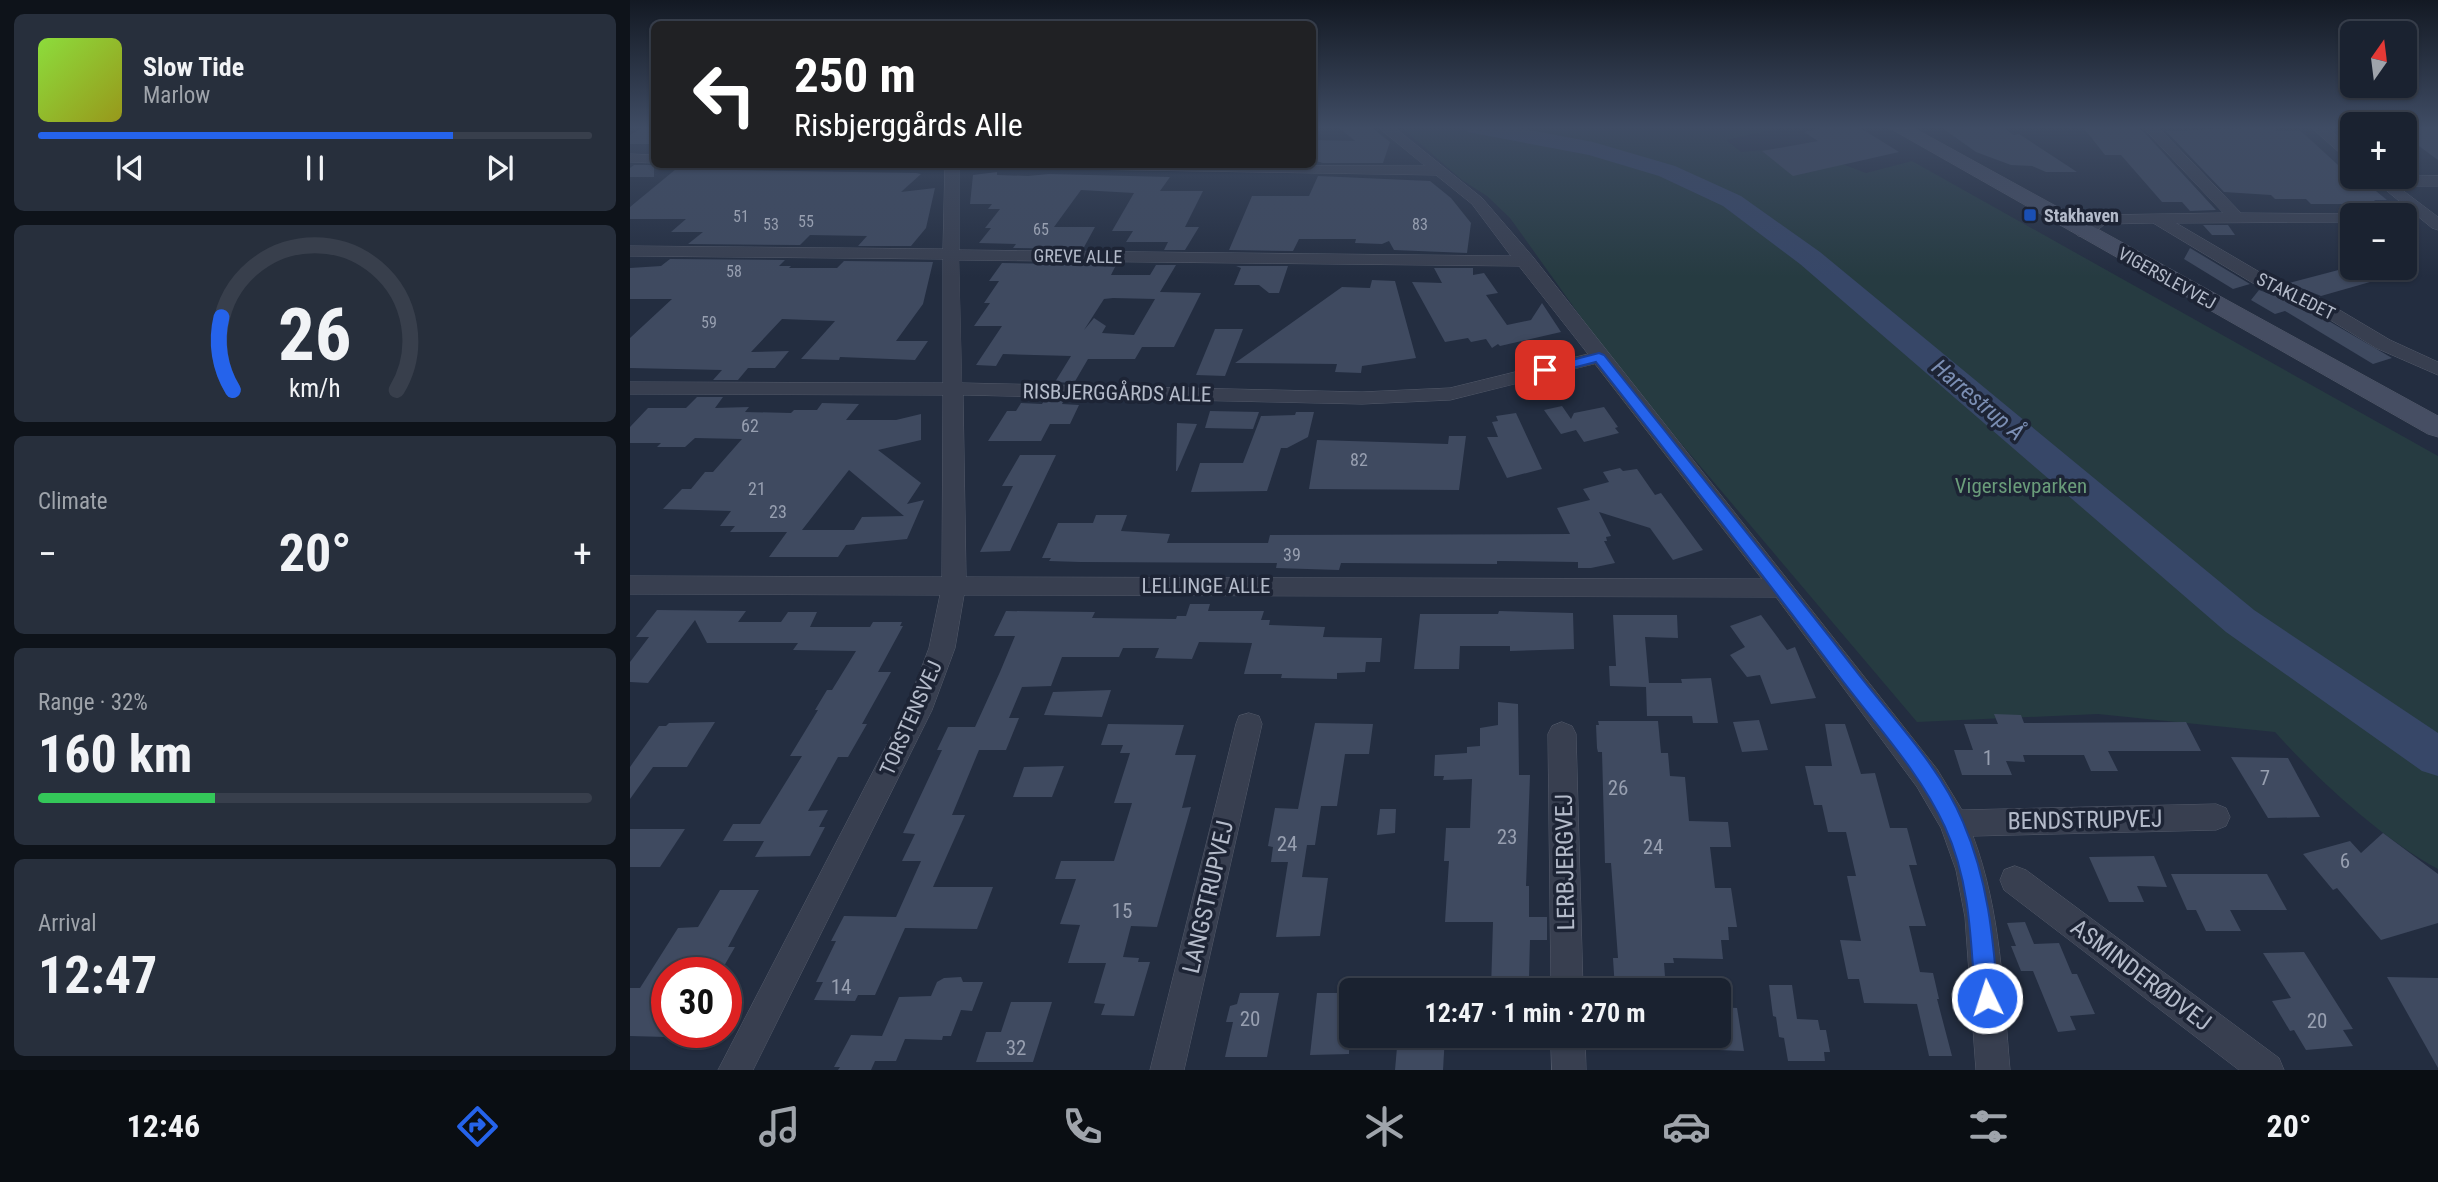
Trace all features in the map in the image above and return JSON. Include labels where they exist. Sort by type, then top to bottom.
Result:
[{"type":"street","name":"TORSTENSVEJ","points":[[734,1070],[919,710],[942,648],[954,586],[950,255],[952,177]]},
{"type":"street","points":[[1447,177],[1477,201],[1527,261],[1927,778],[1954,823],[1971,870],[1981,917],[1993,1070]]},
{"type":"street","name":"VIGERSLEVVEJ","points":[[1986,177],[2438,428]]},
{"type":"street","points":[[2198,177],[2236,217]]},
{"type":"street","points":[[2417,180],[2438,181]]},
{"type":"street","points":[[2393,189],[2433,221]]},
{"type":"street","points":[[2084,233],[2100,220],[2340,217]]},
{"type":"street","name":"STAKLEDET","points":[[2157,218],[2262,281],[2310,300],[2383,344],[2438,369]]},
{"type":"street","name":"GREVE ALLE","points":[[630,251],[1527,261]]},
{"type":"street","name":"RISBJERGGÅRDS ALLE","points":[[630,388],[953,389],[1362,398],[1450,394],[1599,357]]},
{"type":"street","name":"LELLINGE ALLE","points":[[630,585],[1782,588]]},
{"type":"street","name":"LANGSTRUPVEJ","points":[[1167,1070],[1248,724]]},
{"type":"street","name":"LERBJERGVEJ","points":[[1562,734],[1567,978]]},
{"type":"street","name":"BENDSTRUPVEJ","points":[[1954,823],[2216,817]]},
{"type":"street","name":"ASMINDERØDVEJ","points":[[2015,880],[2267,1070]]},
{"type":"street","points":[[1568,1048],[1569,1070]]},
{"type":"green space","name":"Vigerslevparken","points":[[1458,177],[1940,177],[2438,456],[2438,869],[2416,856],[2351,807],[2275,732],[2098,714],[1917,722],[1618,369],[1510,218],[1487,196]]},
{"type":"building","points":[[666,177],[918,177],[901,192],[935,188],[926,228],[911,246],[858,246],[867,236],[810,235],[800,245],[688,244],[703,232],[671,232],[686,219],[630,219],[630,207]]},
{"type":"building","points":[[973,177],[1170,177],[1160,191],[1203,191],[1185,227],[1199,227],[1185,250],[1164,250],[1168,242],[1126,242],[1133,231],[1112,231],[1134,193],[1081,190],[1054,227],[1095,227],[1083,249],[1013,248],[1016,244],[979,243],[991,228],[985,228],[1000,209],[988,209],[992,204],[970,204]]},
{"type":"building","points":[[1318,177],[1430,181],[1451,198],[1471,223],[1467,253],[1394,250],[1389,241],[1382,244],[1355,243],[1356,239],[1299,239],[1293,251],[1229,250],[1252,196],[1309,196]]},
{"type":"building","points":[[2140,177],[2185,177],[2216,210],[2190,211],[2182,202],[2162,202]]},
{"type":"building","points":[[2210,177],[2340,177],[2340,189],[2373,189],[2387,200],[2374,200],[2378,203],[2311,204],[2306,199],[2275,199],[2271,195],[2224,192]]},
{"type":"building","points":[[2203,225],[2228,225],[2235,235],[2212,235]]},
{"type":"building","points":[[2190,248],[2250,284],[2233,289],[2184,259]]},
{"type":"building","points":[[670,259],[785,260],[779,266],[791,266],[789,268],[837,268],[844,261],[933,262],[923,304],[896,341],[928,341],[915,360],[840,357],[839,360],[801,359],[835,321],[782,319],[751,352],[789,351],[775,368],[748,368],[738,380],[713,380],[722,370],[630,368],[630,338],[672,299],[630,299],[630,268],[661,266]]},
{"type":"building","points":[[1002,263],[1116,265],[1111,275],[1150,275],[1156,265],[1176,265],[1160,292],[1201,293],[1174,347],[1142,347],[1135,359],[1088,359],[1074,383],[1055,382],[1071,356],[1003,354],[996,366],[976,365],[1002,326],[974,326],[990,303],[984,303],[999,281],[989,281]],"holes":[[[1104,299],[1155,299],[1134,335],[1102,333],[1106,326],[1094,318],[1084,330]]]},
{"type":"building","points":[[1236,266],[1288,266],[1279,293],[1269,293],[1259,285],[1234,285],[1241,268]]},
{"type":"building","points":[[1434,268],[1473,268],[1473,275],[1484,273],[1498,293],[1486,295],[1507,325],[1531,320],[1542,303],[1561,332],[1500,346],[1498,344],[1492,348],[1486,339],[1471,342],[1468,338],[1445,342],[1412,282],[1442,283]]},
{"type":"building","points":[[2340,270],[2340,280],[2370,282],[2321,296],[2289,283]]},
{"type":"building","points":[[1372,280],[1395,281],[1416,358],[1362,366],[1361,373],[1335,372],[1337,364],[1235,363],[1342,287],[1370,288]]},
{"type":"building","points":[[2259,290],[2303,306],[2392,358],[2373,364],[2285,311],[2275,314],[2251,300]]},
{"type":"building","points":[[1215,329],[1243,329],[1225,376],[1196,375]]},
{"type":"building","points":[[697,397],[723,397],[715,408],[749,407],[745,412],[791,413],[794,410],[817,410],[822,403],[859,404],[846,420],[896,420],[921,414],[921,440],[878,450],[921,483],[907,504],[924,500],[907,539],[846,545],[838,557],[769,557],[787,532],[730,532],[735,526],[720,526],[731,511],[663,509],[682,489],[691,489],[705,472],[713,472],[742,439],[695,438],[685,447],[657,447],[661,443],[630,443],[630,427],[648,408],[686,408]],"holes":[[[849,470],[904,516],[862,517],[854,530],[802,530]]]},
{"type":"building","points":[[1045,399],[1064,400],[1062,404],[1079,405],[1070,424],[1050,424],[1041,441],[988,441],[1007,411],[1016,411],[1021,403],[1042,404]]},
{"type":"building","points":[[1562,406],[1571,419],[1574,413],[1604,407],[1618,427],[1615,428],[1619,433],[1584,442],[1576,430],[1561,434],[1544,410]]},
{"type":"building","points":[[1210,411],[1259,412],[1253,429],[1205,428]]},
{"type":"building","points":[[1296,412],[1314,412],[1308,437],[1287,448],[1281,448],[1267,491],[1191,492],[1200,463],[1243,463],[1261,416],[1295,415]]},
{"type":"building","points":[[1516,413],[1542,469],[1507,478],[1487,437],[1498,437],[1492,422],[1498,421],[1496,416]]},
{"type":"building","points":[[1177,423],[1197,424],[1176,471]]},
{"type":"building","points":[[1449,436],[1466,436],[1459,490],[1309,489],[1317,440],[1448,444]]},
{"type":"building","points":[[1020,455],[1056,455],[1010,551],[980,552],[1013,486],[1002,486]]},
{"type":"building","points":[[1620,468],[1623,471],[1637,469],[1655,495],[1661,493],[1703,550],[1673,560],[1650,528],[1599,512],[1611,536],[1604,541],[1615,563],[1591,568],[1578,568],[1578,562],[1497,561],[1497,564],[1341,563],[1339,570],[1276,568],[1277,563],[1080,562],[1049,561],[1051,558],[1042,558],[1058,523],[1093,523],[1096,515],[1127,515],[1121,531],[1170,534],[1167,543],[1268,543],[1270,535],[1570,534],[1557,508],[1590,500],[1583,489],[1609,482],[1603,472]]},
{"type":"building","points":[[1190,604],[1210,604],[1208,611],[1264,611],[1261,620],[1270,620],[1269,625],[1325,627],[1323,637],[1382,638],[1380,662],[1366,662],[1365,672],[1337,673],[1337,679],[1244,674],[1252,643],[1199,642],[1192,659],[1155,658],[1159,648],[1123,648],[1119,657],[1062,657],[1051,686],[1022,687],[1009,718],[1019,718],[1006,750],[979,750],[952,815],[965,815],[933,887],[993,887],[977,929],[905,928],[875,995],[858,995],[855,1001],[814,1000],[823,982],[816,982],[836,941],[831,941],[844,916],[896,917],[921,861],[902,861],[915,834],[903,833],[942,750],[937,750],[948,727],[975,727],[1015,636],[994,636],[1006,611],[1095,612],[1092,618],[1176,619],[1177,616],[1186,616]]},
{"type":"building","points":[[657,610],[746,611],[738,622],[781,622],[788,612],[817,612],[810,627],[870,627],[873,622],[902,622],[900,626],[903,626],[878,672],[891,672],[862,724],[867,724],[848,757],[838,757],[808,811],[828,810],[819,827],[825,827],[810,856],[755,857],[764,841],[723,841],[733,824],[760,824],[802,756],[790,756],[818,710],[815,710],[827,690],[832,690],[856,651],[793,650],[798,643],[707,643],[695,620],[648,683],[630,682],[630,662],[649,637],[636,637]]},
{"type":"building","points":[[1499,611],[1573,613],[1574,649],[1510,651],[1510,646],[1460,646],[1459,669],[1414,669],[1420,614],[1498,614]]},
{"type":"building","points":[[1613,615],[1677,615],[1678,638],[1645,637],[1649,683],[1682,683],[1681,679],[1711,678],[1718,723],[1693,723],[1692,716],[1647,716],[1646,687],[1610,686],[1609,666],[1616,666]]},
{"type":"building","points":[[1761,615],[1787,650],[1795,647],[1816,698],[1771,704],[1760,675],[1747,677],[1730,655],[1745,647],[1730,626]]},
{"type":"building","points":[[1111,690],[1102,717],[1044,715],[1053,692]]},
{"type":"building","points":[[1498,702],[1518,704],[1519,775],[1530,775],[1526,886],[1529,886],[1529,917],[1547,917],[1547,940],[1530,940],[1529,977],[1523,978],[1491,978],[1493,922],[1445,922],[1449,861],[1444,861],[1446,828],[1470,828],[1472,779],[1443,780],[1444,776],[1434,776],[1435,755],[1467,753],[1467,747],[1480,746],[1480,728],[1498,725]]},
{"type":"building","points":[[1994,714],[2021,715],[2024,723],[2186,722],[2201,751],[2108,751],[2118,771],[2091,771],[2084,755],[2023,755],[2025,762],[2006,761],[2012,775],[1962,775],[1954,750],[1973,750],[1964,724],[1998,724]]},
{"type":"building","points":[[1759,720],[1768,750],[1742,752],[1733,722]]},
{"type":"building","points":[[1598,721],[1658,721],[1661,753],[1668,753],[1670,776],[1685,777],[1689,821],[1728,822],[1731,847],[1710,847],[1715,888],[1731,888],[1737,927],[1728,927],[1729,940],[1721,940],[1723,959],[1673,958],[1674,963],[1664,963],[1665,978],[1614,978],[1613,958],[1618,958],[1611,863],[1605,863],[1602,752],[1598,752],[1597,748],[1596,725],[1599,725]]},
{"type":"building","points":[[715,722],[687,767],[653,767],[630,799],[630,767],[659,726],[669,723]]},
{"type":"building","points":[[1315,723],[1373,724],[1369,754],[1345,754],[1337,806],[1321,806],[1315,845],[1307,845],[1302,877],[1328,878],[1320,936],[1276,937],[1288,862],[1271,862],[1273,847],[1268,846],[1275,808],[1298,809]]},
{"type":"building","points":[[1108,724],[1184,725],[1175,755],[1196,755],[1182,808],[1191,807],[1157,927],[1131,926],[1123,957],[1139,958],[1138,962],[1150,962],[1134,1016],[1101,1015],[1105,1004],[1094,1003],[1106,963],[1068,963],[1080,925],[1060,924],[1076,879],[1055,879],[1061,861],[1114,861],[1132,803],[1114,803],[1130,753],[1120,753],[1123,745],[1101,745]]},
{"type":"building","points":[[1825,724],[1845,724],[1861,774],[1875,773],[1890,828],[1907,828],[1917,865],[1909,865],[1926,926],[1909,926],[1920,972],[1933,973],[1952,1056],[1929,1056],[1917,1004],[1864,1003],[1859,979],[1848,979],[1840,940],[1861,941],[1847,876],[1856,876],[1846,832],[1828,832],[1822,805],[1814,805],[1805,766],[1832,766]]},
{"type":"building","points":[[2231,757],[2288,758],[2320,817],[2268,818]]},
{"type":"building","points":[[1064,766],[1052,797],[1013,797],[1024,767]]},
{"type":"building","points":[[1380,809],[1396,809],[1395,833],[1377,835]]},
{"type":"building","points":[[630,829],[685,829],[660,867],[630,867]]},
{"type":"building","points":[[2383,833],[2438,874],[2438,923],[2381,940],[2337,888],[2333,890],[2303,854],[2350,841],[2361,853]]},
{"type":"building","points":[[2154,856],[2167,887],[2137,886],[2144,902],[2109,902],[2089,857]]},
{"type":"building","points":[[2171,874],[2267,874],[2287,910],[2230,910],[2241,931],[2206,931],[2196,910],[2187,910]]},
{"type":"building","points":[[720,890],[759,890],[728,947],[735,947],[729,957],[660,957],[678,928],[698,927]]},
{"type":"building","points":[[2025,922],[2034,944],[2059,943],[2072,974],[2077,974],[2095,1014],[2070,1016],[2076,1030],[2058,1032],[2033,971],[2021,971],[2011,946],[2016,946],[2007,923]]},
{"type":"building","points":[[2304,952],[2353,1029],[2343,1030],[2353,1046],[2306,1050],[2294,1030],[2290,1031],[2272,1001],[2291,998],[2263,953]]},
{"type":"building","points":[[651,971],[651,1037],[630,1036],[630,988],[640,988]]},
{"type":"building","points":[[961,977],[963,982],[983,982],[972,1011],[961,1010],[951,1036],[943,1036],[942,1040],[905,1039],[896,1061],[875,1061],[871,1070],[838,1070],[840,1067],[834,1067],[851,1035],[882,1036],[899,997],[931,996],[937,982],[944,978]]},
{"type":"building","points":[[2387,977],[2438,978],[2438,1068]]},
{"type":"building","points":[[1769,985],[1792,985],[1797,1019],[1818,1020],[1820,1030],[1826,1030],[1830,1052],[1824,1052],[1825,1061],[1788,1061],[1784,1038],[1779,1037],[1776,1017],[1773,1016]]},
{"type":"building","points":[[1240,993],[1279,993],[1267,1057],[1225,1057],[1233,1022],[1226,1022],[1230,1006],[1237,1004]]},
{"type":"building","points":[[1317,993],[1339,993],[1339,1048],[1349,1048],[1349,1054],[1310,1055]]},
{"type":"building","points":[[1011,1002],[1052,1002],[1033,1062],[976,1062],[986,1032],[1001,1032]]},
{"type":"building","points":[[1731,1008],[1737,1008],[1744,1051],[1718,1050],[1731,1048]]},
{"type":"building","points":[[1397,1048],[1444,1048],[1443,1070],[1395,1070]]},
{"type":"waterway","name":"Harrestrup Å","points":[[1680,177],[1732,201],[1810,258],[2240,621],[2438,757]]},
{"type":"place","name":"Stakhaven","points":[[2030,215]]},
{"type":"route","points":[[1545,370],[1599,357],[1782,588],[1927,778],[1954,823],[1971,870],[1981,917],[1987,998]]}]
